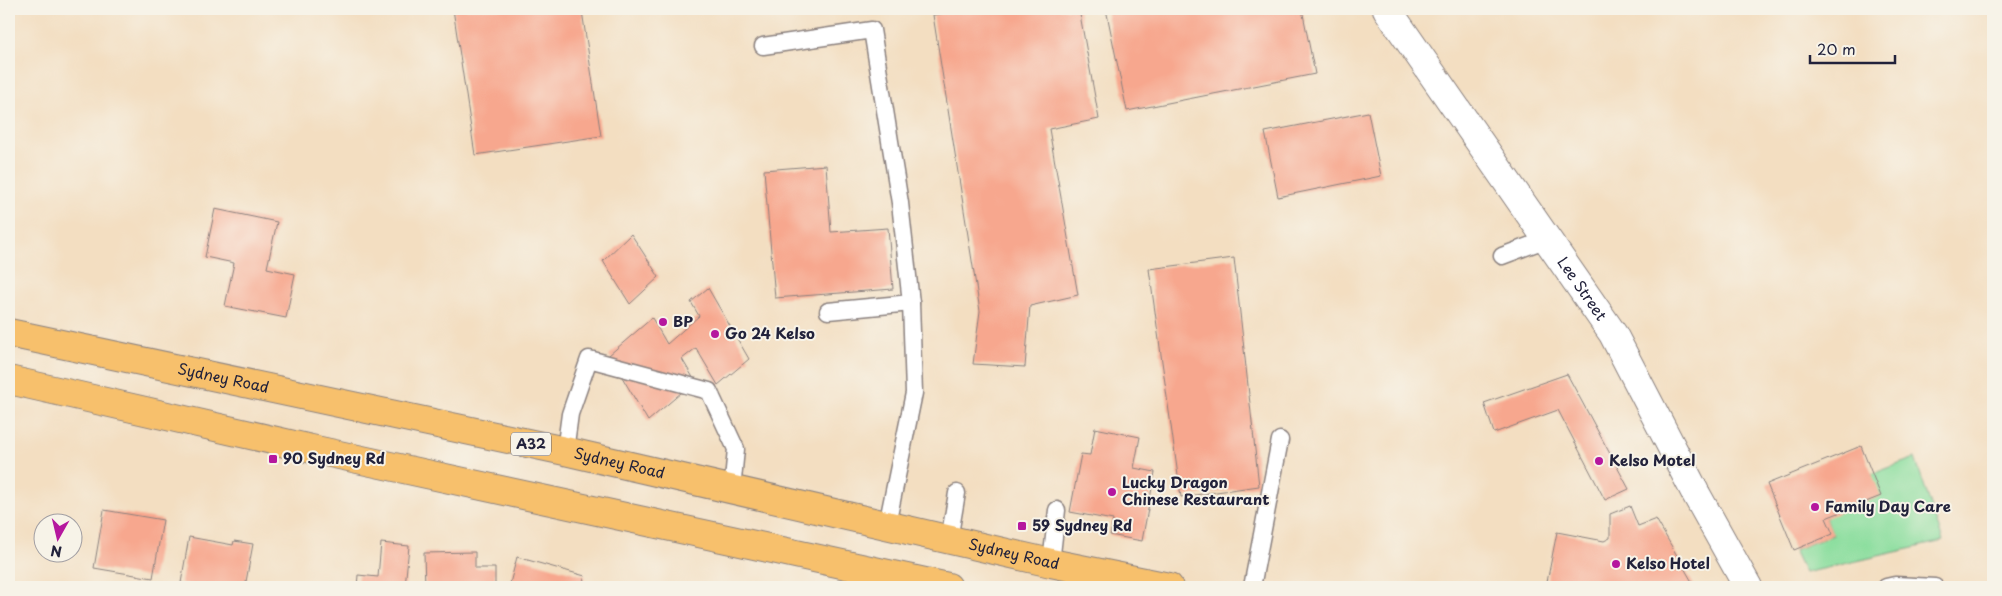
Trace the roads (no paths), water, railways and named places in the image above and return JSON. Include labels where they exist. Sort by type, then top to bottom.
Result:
[{"type":"highway","name":"Sydney Road","points":[[9,333],[565,451],[949,540],[1168,587]]},
{"type":"highway","points":[[9,380],[316,450],[948,587]]},
{"type":"street","name":"Lee Street","points":[[1387,9],[1613,334],[1695,492],[1748,587]]},
{"type":"lane","points":[[763,46],[872,30],[900,203],[911,303],[914,393],[887,525]]},
{"type":"lane","points":[[1502,256],[1547,239]]},
{"type":"lane","points":[[828,311],[911,303]]},
{"type":"lane","points":[[565,451],[570,414],[589,359],[709,391],[736,449],[732,490]]},
{"type":"lane","points":[[1252,587],[1280,440]]},
{"type":"lane","points":[[949,540],[957,493]]},
{"type":"lane","points":[[1051,563],[1058,510]]},
{"type":"lane","points":[[1886,587],[1895,585],[1934,587]]},
{"type":"place","name":"BP","points":[[663,322]]},
{"type":"place","name":"Go 24 Kelso","points":[[715,334]]},
{"type":"place","name":"90 Sydney Rd","points":[[273,459]]},
{"type":"place","name":"Kelso Motel","points":[[1599,461]]},
{"type":"place","name":"Lucky Dragon Chinese Restaurant","points":[[1112,492]]},
{"type":"place","name":"Family Day Care","points":[[1815,507]]},
{"type":"place","name":"59 Sydney Rd","points":[[1022,526]]},
{"type":"place","name":"Kelso Hotel","points":[[1616,564]]}]
